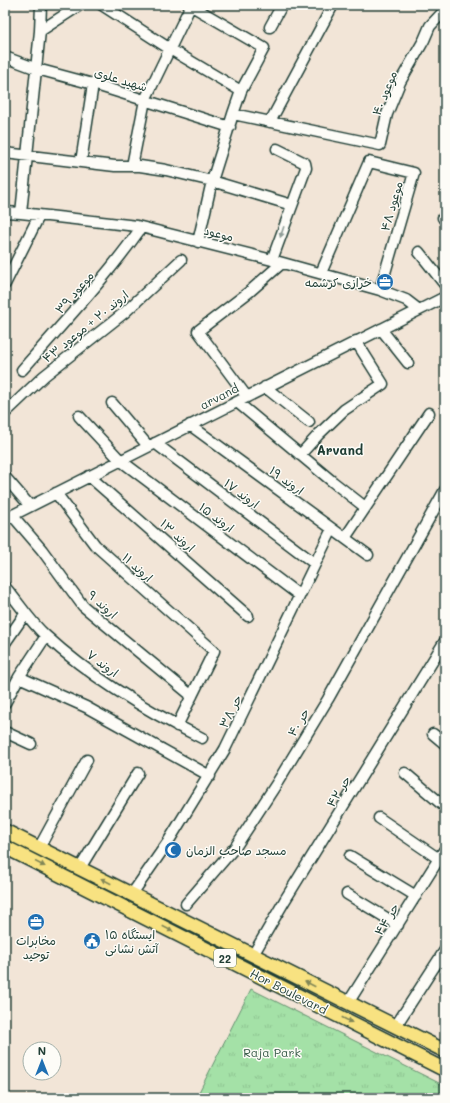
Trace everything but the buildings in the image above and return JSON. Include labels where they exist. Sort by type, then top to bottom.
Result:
[{"type":"main road","name":"Hor Boulevard","points":[[5,831],[445,1051]]},
{"type":"main road","name":"Hor Boulevard","points":[[5,847],[445,1070]]},
{"type":"street","points":[[21,213],[37,69],[41,5]]},
{"type":"street","points":[[40,30],[80,5]]},
{"type":"street","points":[[102,5],[170,49],[241,91]]},
{"type":"street","points":[[132,166],[145,100],[190,5],[264,48],[241,91],[233,114],[212,181],[198,242]]},
{"type":"street","points":[[270,27],[282,5]]},
{"type":"street","points":[[233,114],[270,122],[333,5]]},
{"type":"street","name":"موعود ۴۰","points":[[270,122],[380,145],[387,114],[400,82],[424,40],[430,26],[445,10]]},
{"type":"street","name":"شهید علوی","points":[[5,57],[37,69],[93,84],[230,127]]},
{"type":"street","points":[[81,162],[93,84]]},
{"type":"street","points":[[247,396],[198,331],[249,292],[277,261],[292,205],[306,166],[277,149]]},
{"type":"street","points":[[5,153],[166,170],[212,181],[292,205]]},
{"type":"street","name":"موعود ۴۸","points":[[321,273],[369,162],[414,173],[380,290]]},
{"type":"street","name":"موعود","points":[[5,212],[142,228],[277,261],[380,290],[406,300],[419,310]]},
{"type":"street","points":[[5,284],[39,216]]},
{"type":"street","name":"موعود ۳۹","points":[[22,370],[120,258],[142,228]]},
{"type":"street","points":[[419,252],[445,285]]},
{"type":"street","name":"اروند ۲۰ + موعود ۴۳","points":[[5,413],[44,376],[124,313],[181,260]]},
{"type":"street","name":"arvand","points":[[9,517],[445,297]]},
{"type":"street","points":[[381,329],[408,363]]},
{"type":"street","points":[[300,455],[344,410],[383,384],[356,341]]},
{"type":"street","points":[[265,387],[309,422]]},
{"type":"street","points":[[237,402],[300,455],[366,507]]},
{"type":"street","name":"اروند ۱۷","points":[[112,403],[151,445],[314,563]]},
{"type":"street","points":[[345,538],[429,413]]},
{"type":"street","name":"اروند ۱۵","points":[[79,416],[120,460],[299,595]]},
{"type":"street","name":"اروند ۱۹","points":[[190,426],[368,555]]},
{"type":"street","name":"اروند ۱۳","points":[[89,476],[248,616]]},
{"type":"street","points":[[5,477],[30,506]]},
{"type":"street","name":"حر ۴۰","points":[[186,904],[236,846],[278,783],[328,699],[445,490]]},
{"type":"street","name":"اروند ۱۱","points":[[56,493],[95,544],[214,651],[192,696]]},
{"type":"street","name":"اروند ۹","points":[[9,517],[42,550],[83,606],[192,696]]},
{"type":"street","name":"حر ۳۸","points":[[132,894],[168,842],[210,776],[266,667],[314,563],[332,529]]},
{"type":"street","name":"اروند ۷","points":[[7,593],[46,636],[125,696],[177,726],[202,738]]},
{"type":"street","points":[[5,643],[25,614]]},
{"type":"street","points":[[5,703],[19,677],[46,636]]},
{"type":"street","name":"حر ۴۲","points":[[253,955],[285,900],[445,641]]},
{"type":"street","points":[[19,677],[86,707],[210,776]]},
{"type":"street","points":[[177,726],[192,696]]},
{"type":"street","points":[[5,732],[31,744]]},
{"type":"street","points":[[433,734],[445,744]]},
{"type":"street","points":[[39,848],[87,760]]},
{"type":"street","points":[[80,868],[138,773]]},
{"type":"street","points":[[405,773],[445,807]]},
{"type":"street","points":[[379,818],[439,859]]},
{"type":"street","name":"حر ۴۴","points":[[348,1003],[445,849]]},
{"type":"street","points":[[350,856],[416,896]]},
{"type":"street","points":[[347,894],[398,925]]},
{"type":"street","points":[[395,1027],[445,950]]},
{"type":"green space","name":"Raja Park","points":[[251,989],[445,1086],[445,1098],[196,1098]]},
{"type":"place","name":"خرازی کرشمه","points":[[385,282]]},
{"type":"place","name":"مسجد صاحب الزمان","points":[[173,850]]},
{"type":"place","name":"مخابرات توحید","points":[[36,922]]},
{"type":"place","name":"ایستگاه ۱۵ آتش نشانی","points":[[92,941]]},
{"type":"district","name":"Arvand","points":[[340,449]]}]
